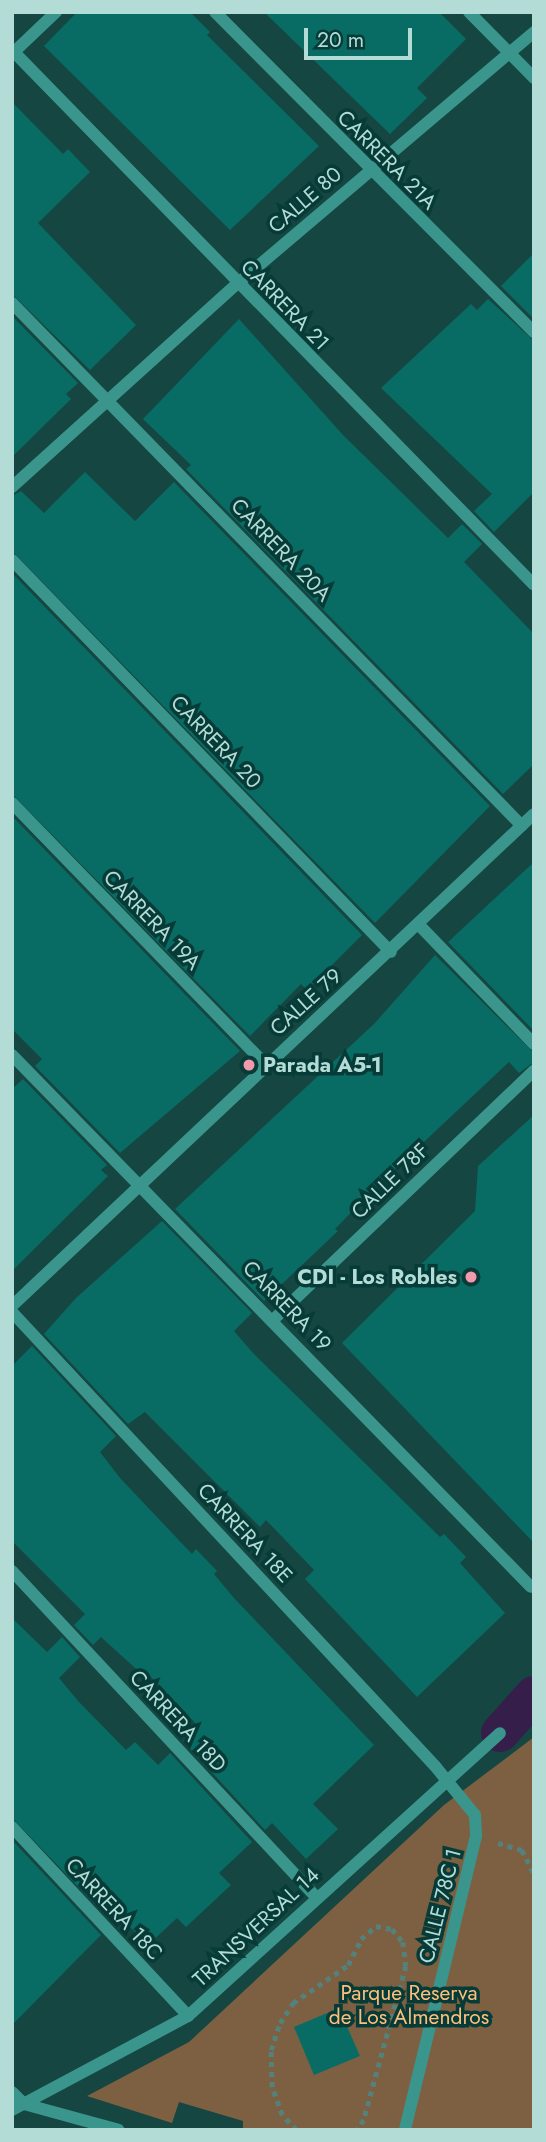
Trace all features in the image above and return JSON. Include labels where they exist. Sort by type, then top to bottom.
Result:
[{"type":"street","points":[[13,51],[56,12]]},
{"type":"street","name":"CARRERA 21A","points":[[215,12],[369,170],[534,332]]},
{"type":"street","points":[[469,12],[534,78]]},
{"type":"street","name":"CALLE 80","points":[[12,486],[110,401],[237,284],[534,32]]},
{"type":"street","name":"CARRERA 21","points":[[13,51],[237,284],[534,585]]},
{"type":"street","name":"CARRERA 20A","points":[[12,303],[522,826]]},
{"type":"street","name":"CARRERA 20","points":[[12,560],[391,952]]},
{"type":"street","name":"CARRERA 19A","points":[[12,803],[265,1064]]},
{"type":"street","name":"CALLE 79","points":[[12,1306],[265,1064],[421,926],[534,814]]},
{"type":"street","points":[[421,926],[534,1044]]},
{"type":"street","name":"CARRERA 19","points":[[12,1055],[140,1182],[531,1587]]},
{"type":"street","name":"CALLE 78F","points":[[273,1320],[534,1071]]},
{"type":"street","name":"CARRERA 18E","points":[[12,1312],[449,1781]]},
{"type":"street","name":"CARRERA 18D","points":[[12,1571],[316,1897]]},
{"type":"street","name":"TRANSVERSAL 14","points":[[18,2107],[188,2016],[316,1897],[500,1733]]},
{"type":"street","name":"CALLE 78C 1","points":[[405,2130],[476,1836],[475,1815],[449,1781]]},
{"type":"street","name":"CARRERA 18C","points":[[12,1827],[188,2016]]},
{"type":"street","points":[[12,2092],[18,2107],[119,2130]]},
{"type":"path","points":[[476,1836],[522,1850],[534,1874]]},
{"type":"path","points":[[296,2130],[282,2115],[272,2087],[271,2050],[281,2023],[293,2003],[348,1965],[361,1939],[376,1926],[393,1929],[403,1942],[405,1966],[365,2120],[357,2130]]},
{"type":"green space","name":"Parque Reserva de Los Almendros","points":[[534,1737],[534,2130],[243,2130],[243,2121],[179,2102],[172,2123],[87,2096],[189,2042],[444,1805]]},
{"type":"building","points":[[77,12],[190,12],[210,32],[207,35],[319,146],[230,230],[44,46]]},
{"type":"building","points":[[264,12],[439,12],[466,39],[417,88],[427,98],[390,134]]},
{"type":"building","points":[[12,102],[63,154],[68,149],[90,172],[38,223],[136,325],[90,370],[12,294]]},
{"type":"building","points":[[534,253],[534,319],[501,286]]},
{"type":"building","points":[[488,299],[534,341],[534,492],[494,532],[474,511],[492,494],[381,388],[471,304],[477,310]]},
{"type":"building","points":[[12,316],[78,383],[66,394],[71,399],[12,457]]},
{"type":"building","points":[[239,319],[343,435],[448,538],[462,524],[482,544],[464,562],[534,634],[534,764],[503,794],[186,469],[191,465],[143,419]]},
{"type":"building","points":[[85,472],[135,521],[174,482],[490,806],[375,923],[12,551],[12,496],[21,491],[44,513]]},
{"type":"building","points":[[12,573],[362,935],[307,990],[301,984],[250,1036],[12,794]]},
{"type":"building","points":[[12,816],[240,1051],[120,1153],[35,1066],[42,1059],[12,1029]]},
{"type":"building","points":[[534,862],[534,1031],[448,942]]},
{"type":"building","points":[[435,955],[534,1053],[534,1062],[519,1073],[509,1062],[377,1186],[335,1229],[338,1231],[264,1301],[175,1209],[375,1023]]},
{"type":"building","points":[[23,1079],[107,1165],[101,1170],[108,1176],[12,1271],[12,1089]]},
{"type":"building","name":"CDI - Los Robles","points":[[534,1115],[534,1543],[342,1343],[475,1211],[478,1166]]},
{"type":"building","points":[[162,1221],[252,1313],[234,1331],[253,1353],[440,1537],[444,1534],[466,1557],[460,1563],[505,1613],[417,1697],[305,1579],[314,1570],[266,1520],[260,1527],[145,1412],[128,1424],[44,1334],[76,1298]]},
{"type":"building","points":[[32,1346],[116,1436],[100,1452],[120,1478],[192,1554],[196,1549],[217,1571],[214,1574],[234,1598],[374,1745],[313,1804],[338,1829],[306,1859],[272,1823],[265,1830],[183,1741],[199,1727],[150,1676],[147,1679],[101,1637],[93,1645],[74,1625],[85,1614],[12,1541],[12,1366]]},
{"type":"building","points":[[12,1618],[47,1652],[62,1637],[80,1657],[59,1678],[79,1702],[126,1750],[135,1742],[158,1765],[170,1753],[252,1842],[219,1873],[231,1885],[186,1927],[177,1918],[148,1945],[120,1917],[113,1923],[12,1818]]},
{"type":"building","points":[[12,1840],[101,1935],[12,2025]]},
{"type":"building","points":[[339,2008],[360,2056],[314,2075],[294,2027]]},
{"type":"waterway","points":[[500,1733],[534,1695]]},
{"type":"place","name":"Parada A5-1","points":[[249,1065]]},
{"type":"place","name":"CDI - Los Robles","points":[[471,1277]]}]
